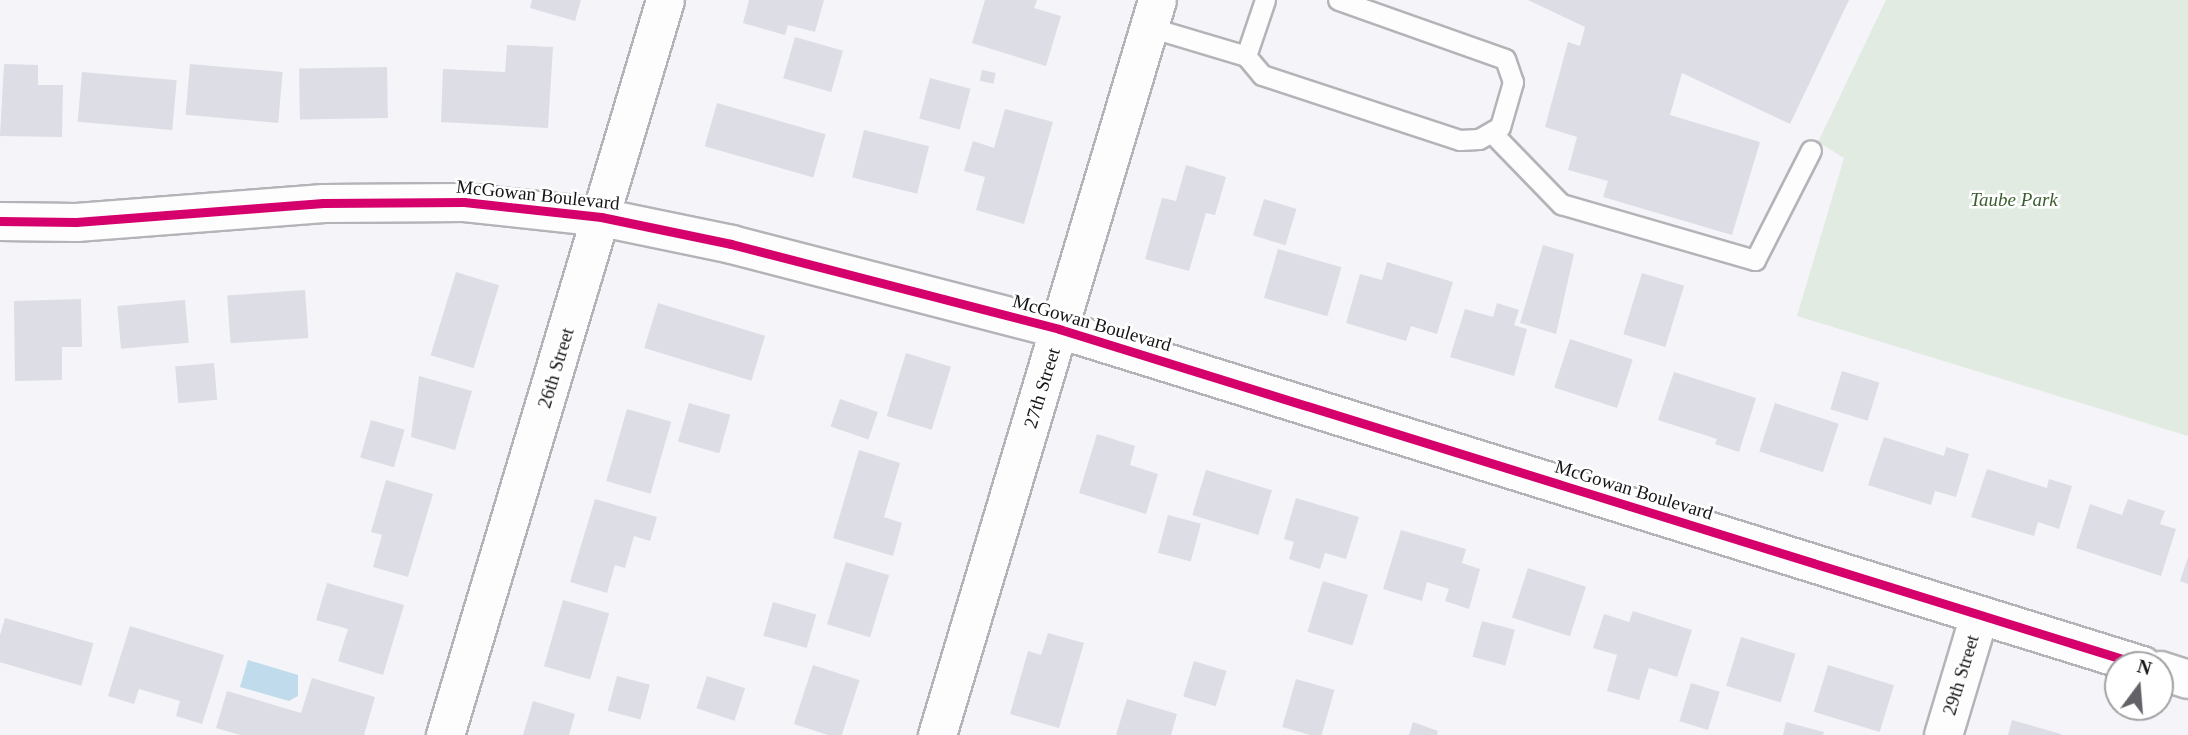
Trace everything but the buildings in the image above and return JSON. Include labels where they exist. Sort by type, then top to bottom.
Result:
[{"type":"street","name":"26th Street","points":[[445,735],[665,0]]},
{"type":"street","name":"27th Street","points":[[937,735],[1153,14]]},
{"type":"street","name":"McGowan Boulevard","points":[[0,221],[76,222],[323,203],[464,202],[601,217],[731,244],[1059,330],[2104,653]]},
{"type":"street","name":"29th Street","points":[[1943,735],[1979,615]]},
{"type":"lane","points":[[1246,56],[1265,0]]},
{"type":"lane","points":[[1338,0],[1505,59],[1513,82],[1493,134]]},
{"type":"lane","points":[[1153,14],[1246,56],[1262,75],[1460,140],[1493,134]]},
{"type":"lane","points":[[1493,134],[1561,204],[1755,260],[1811,150]]},
{"type":"green space","name":"Taube Park","points":[[1886,0],[2188,0],[2188,436],[1797,316],[1844,158],[1818,142]]},
{"type":"water","points":[[248,660],[298,675],[298,696],[289,701],[240,687]]},
{"type":"cycle path","points":[[0,221],[76,222],[323,203],[464,202],[601,217],[731,244],[1059,329],[2104,653]]}]
